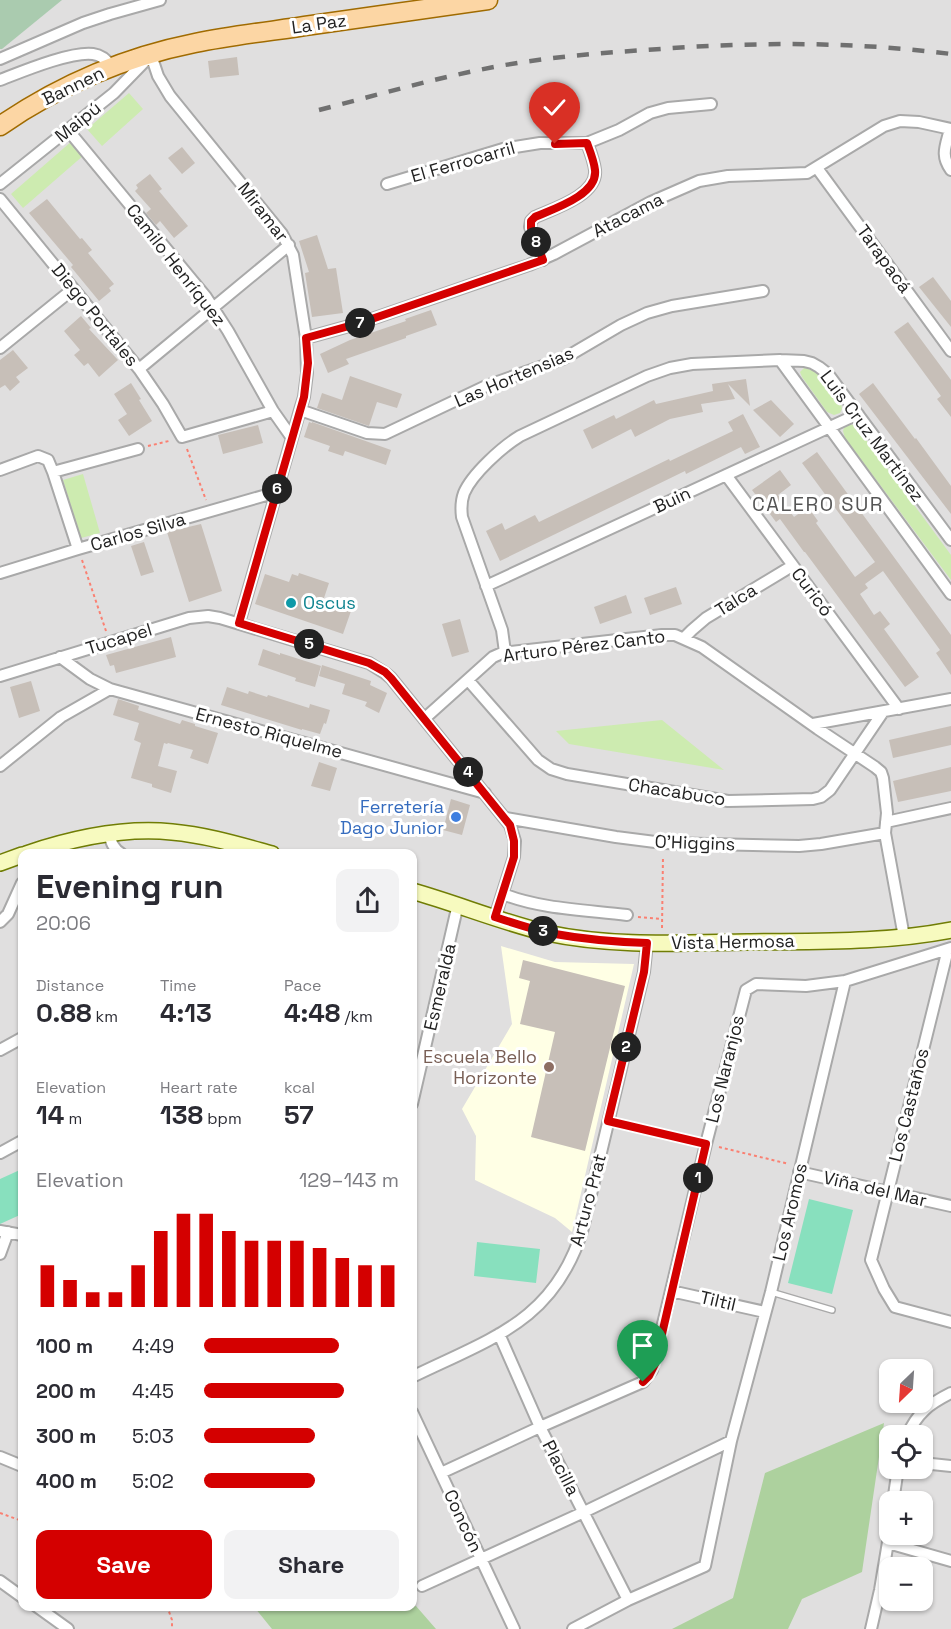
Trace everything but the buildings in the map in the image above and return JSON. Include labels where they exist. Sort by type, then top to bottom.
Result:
[{"type":"main road","name":"La Paz","points":[[151,55],[196,42],[220,38],[488,0]]},
{"type":"main road","name":"Bannen","points":[[0,126],[65,87],[112,67],[151,55]]},
{"type":"main road","points":[[41,849],[63,842],[109,833],[143,830],[173,832],[253,849]]},
{"type":"main road","points":[[0,863],[18,857]]},
{"type":"main road","name":"Vista Hermosa","points":[[417,892],[547,933],[601,940],[654,943],[850,940],[904,937],[951,930]]},
{"type":"street","points":[[0,59],[83,23],[160,0]]},
{"type":"street","points":[[0,80],[46,63],[80,54],[89,53],[100,56],[112,67]]},
{"type":"street","name":"Maipú","points":[[0,184],[114,93],[151,55]]},
{"type":"street","name":"Miramar","points":[[151,55],[158,76],[170,96],[282,234],[289,245],[295,266],[306,338],[307,373],[304,397],[239,623]]},
{"type":"street","name":"El Ferrocarril","points":[[387,184],[520,145],[587,143],[619,130],[650,113],[669,108],[711,104]]},
{"type":"street","name":"Atacama","points":[[306,338],[360,323],[543,260],[620,217],[699,181],[728,176],[802,174],[817,168],[892,123],[909,120],[951,129]]},
{"type":"street","points":[[951,129],[944,157],[951,170]]},
{"type":"street","name":"Camilo Henríquez","points":[[68,130],[213,308],[273,411],[292,438]]},
{"type":"street","points":[[543,260],[531,228],[531,221],[581,195],[591,184],[595,168],[587,143]]},
{"type":"street","name":"Tarapacá","points":[[817,168],[951,351]]},
{"type":"street","name":"Diego Portales","points":[[0,199],[139,369],[163,404],[177,439]]},
{"type":"street","points":[[139,369],[289,245]]},
{"type":"street","points":[[0,348],[73,289]]},
{"type":"street","name":"Las Hortensias","points":[[300,411],[367,433],[384,434],[486,387],[563,359],[621,325],[647,313],[672,306],[763,291]]},
{"type":"street","points":[[505,652],[502,630],[464,524],[461,509],[464,493],[494,457],[511,442],[530,431],[670,368],[692,364],[780,360]]},
{"type":"street","name":"Luis Cruz Martínez","points":[[780,360],[804,361],[819,367],[828,374],[951,540]]},
{"type":"street","name":"Luis Cruz Martínez","points":[[780,360],[951,594]]},
{"type":"street","points":[[177,439],[273,411]]},
{"type":"street","name":"Buin","points":[[486,586],[858,414]]},
{"type":"street","points":[[53,472],[138,449]]},
{"type":"street","points":[[0,470],[38,456],[48,460],[78,549]]},
{"type":"street","name":"Curicó","points":[[726,475],[899,709]]},
{"type":"street","name":"Carlos Silva","points":[[0,573],[277,492]]},
{"type":"street","name":"Talca","points":[[684,638],[706,618],[792,566]]},
{"type":"street","name":"Tucapel","points":[[0,675],[189,618],[220,618],[239,623]]},
{"type":"street","points":[[239,623],[369,663],[391,678],[506,818],[513,833],[514,857],[495,917]]},
{"type":"street","name":"Arturo Pérez Canto","points":[[424,719],[493,657],[505,652],[662,635],[684,638],[716,656],[878,769],[882,775],[887,813],[885,827],[904,937]]},
{"type":"street","name":"Ernesto Riquelme","points":[[60,657],[90,679],[110,689],[485,793]]},
{"type":"street","name":"Chacabuco","points":[[468,680],[538,760],[551,769],[567,774],[728,801],[821,797],[830,789],[883,712]]},
{"type":"street","points":[[0,766],[61,717],[110,689]]},
{"type":"street","points":[[813,724],[951,699]]},
{"type":"street","name":"O'Higgins","points":[[506,818],[663,843],[799,846],[821,844],[951,808]]},
{"type":"street","points":[[109,833],[115,849]]},
{"type":"street","points":[[0,922],[8,914],[18,892]]},
{"type":"street","points":[[502,894],[537,903],[627,915]]},
{"type":"street","name":"Esmeralda","points":[[417,1082],[458,904]]},
{"type":"street","name":"Arturo Prat","points":[[417,1375],[523,1320],[545,1299],[564,1273],[583,1227],[644,972],[654,943]]},
{"type":"street","name":"Los Naranjos","points":[[441,1473],[636,1385],[649,1376],[655,1364],[706,1144],[746,990],[756,984],[806,986],[845,981],[949,949]]},
{"type":"street","name":"Los Castaños","points":[[949,949],[871,1260],[884,1290],[895,1307],[951,1322]]},
{"type":"street","name":"Los Aromos","points":[[628,1600],[705,1566],[731,1441],[771,1292],[845,981]]},
{"type":"street","points":[[0,1050],[18,1040]]},
{"type":"street","points":[[0,1153],[18,1143]]},
{"type":"street","name":"Viña del Mar","points":[[800,1169],[888,1193],[951,1206]]},
{"type":"street","points":[[0,1254],[4,1231]]},
{"type":"street","name":"Tiltil","points":[[671,1291],[765,1312]]},
{"type":"street","name":"Placilla","points":[[499,1334],[540,1427],[628,1600]]},
{"type":"street","points":[[912,1425],[925,1408],[951,1393]]},
{"type":"street","name":"Concón","points":[[417,1423],[514,1629]]},
{"type":"street","points":[[422,1586],[584,1512],[731,1441]]},
{"type":"street","points":[[0,1457],[18,1464]]},
{"type":"street","points":[[933,1464],[951,1466]]},
{"type":"street","points":[[871,1629],[888,1545]]},
{"type":"street","points":[[892,1545],[951,1561]]},
{"type":"street","points":[[1,1584],[18,1595]]},
{"type":"street","points":[[573,1629],[628,1600]]},
{"type":"street","points":[[43,1611],[68,1629]]},
{"type":"lane","points":[[771,1292],[832,1310]]},
{"type":"path","points":[[138,449],[177,439],[203,489],[210,511]]},
{"type":"path","points":[[78,549],[109,642]]},
{"type":"path","points":[[654,943],[662,919],[663,843]]},
{"type":"path","points":[[627,915],[662,919]]},
{"type":"path","name":"Viña del Mar","points":[[608,1121],[800,1169]]},
{"type":"path","points":[[0,1513],[18,1520]]},
{"type":"path","points":[[168,1611],[172,1620],[172,1629]]},
{"type":"shaded area","points":[[0,0],[951,0],[951,1629],[0,1629]]},
{"type":"shaded area","points":[[0,0],[62,0],[0,49]]},
{"type":"shaded area","name":"Escuela Bello Horizonte","points":[[501,946],[555,962],[634,964],[572,1232],[555,1218],[475,1180],[476,1136],[462,1109],[512,1024]]},
{"type":"green space","points":[[129,93],[143,109],[102,146],[87,129]]},
{"type":"green space","points":[[72,141],[84,155],[23,208],[11,194]]},
{"type":"green space","points":[[804,368],[816,372],[830,387],[841,403],[840,413],[834,415],[827,412],[802,377],[800,372]]},
{"type":"green space","points":[[849,424],[858,429],[951,555],[951,580],[845,438],[843,431]]},
{"type":"green space","points":[[83,474],[100,533],[81,538],[63,480]]},
{"type":"green space","points":[[662,720],[724,770],[569,744],[556,731]]},
{"type":"green space","points":[[18,1171],[18,1216],[0,1224],[0,1179]]},
{"type":"green space","points":[[809,1199],[853,1210],[832,1294],[788,1283]]},
{"type":"green space","points":[[477,1242],[540,1249],[536,1283],[474,1276]]},
{"type":"green space","points":[[879,1425],[879,1457],[862,1572],[802,1599],[788,1629],[672,1629],[733,1598],[765,1473]]},
{"type":"green space","points":[[417,1607],[436,1629],[272,1629],[257,1611],[417,1611]]},
{"type":"railway","points":[[319,110],[481,69],[593,54],[760,44],[837,45],[951,54]]},
{"type":"place","name":"Oscus","points":[[291,603]]},
{"type":"place","name":"Ferretería Dago Junior","points":[[456,817]]},
{"type":"place","name":"Escuela Bello Horizonte","points":[[549,1067]]},
{"type":"district","name":"CALERO SUR","points":[[818,504]]},
{"type":"route","points":[[555,144],[587,143],[595,174],[591,184],[581,195],[531,221],[531,228],[543,260],[360,323],[306,338],[308,363],[304,397],[239,623],[359,659],[385,672],[391,678],[510,825],[515,849],[514,857],[495,917],[547,933],[647,943],[644,972],[608,1121],[706,1144],[655,1364],[643,1382]]}]
